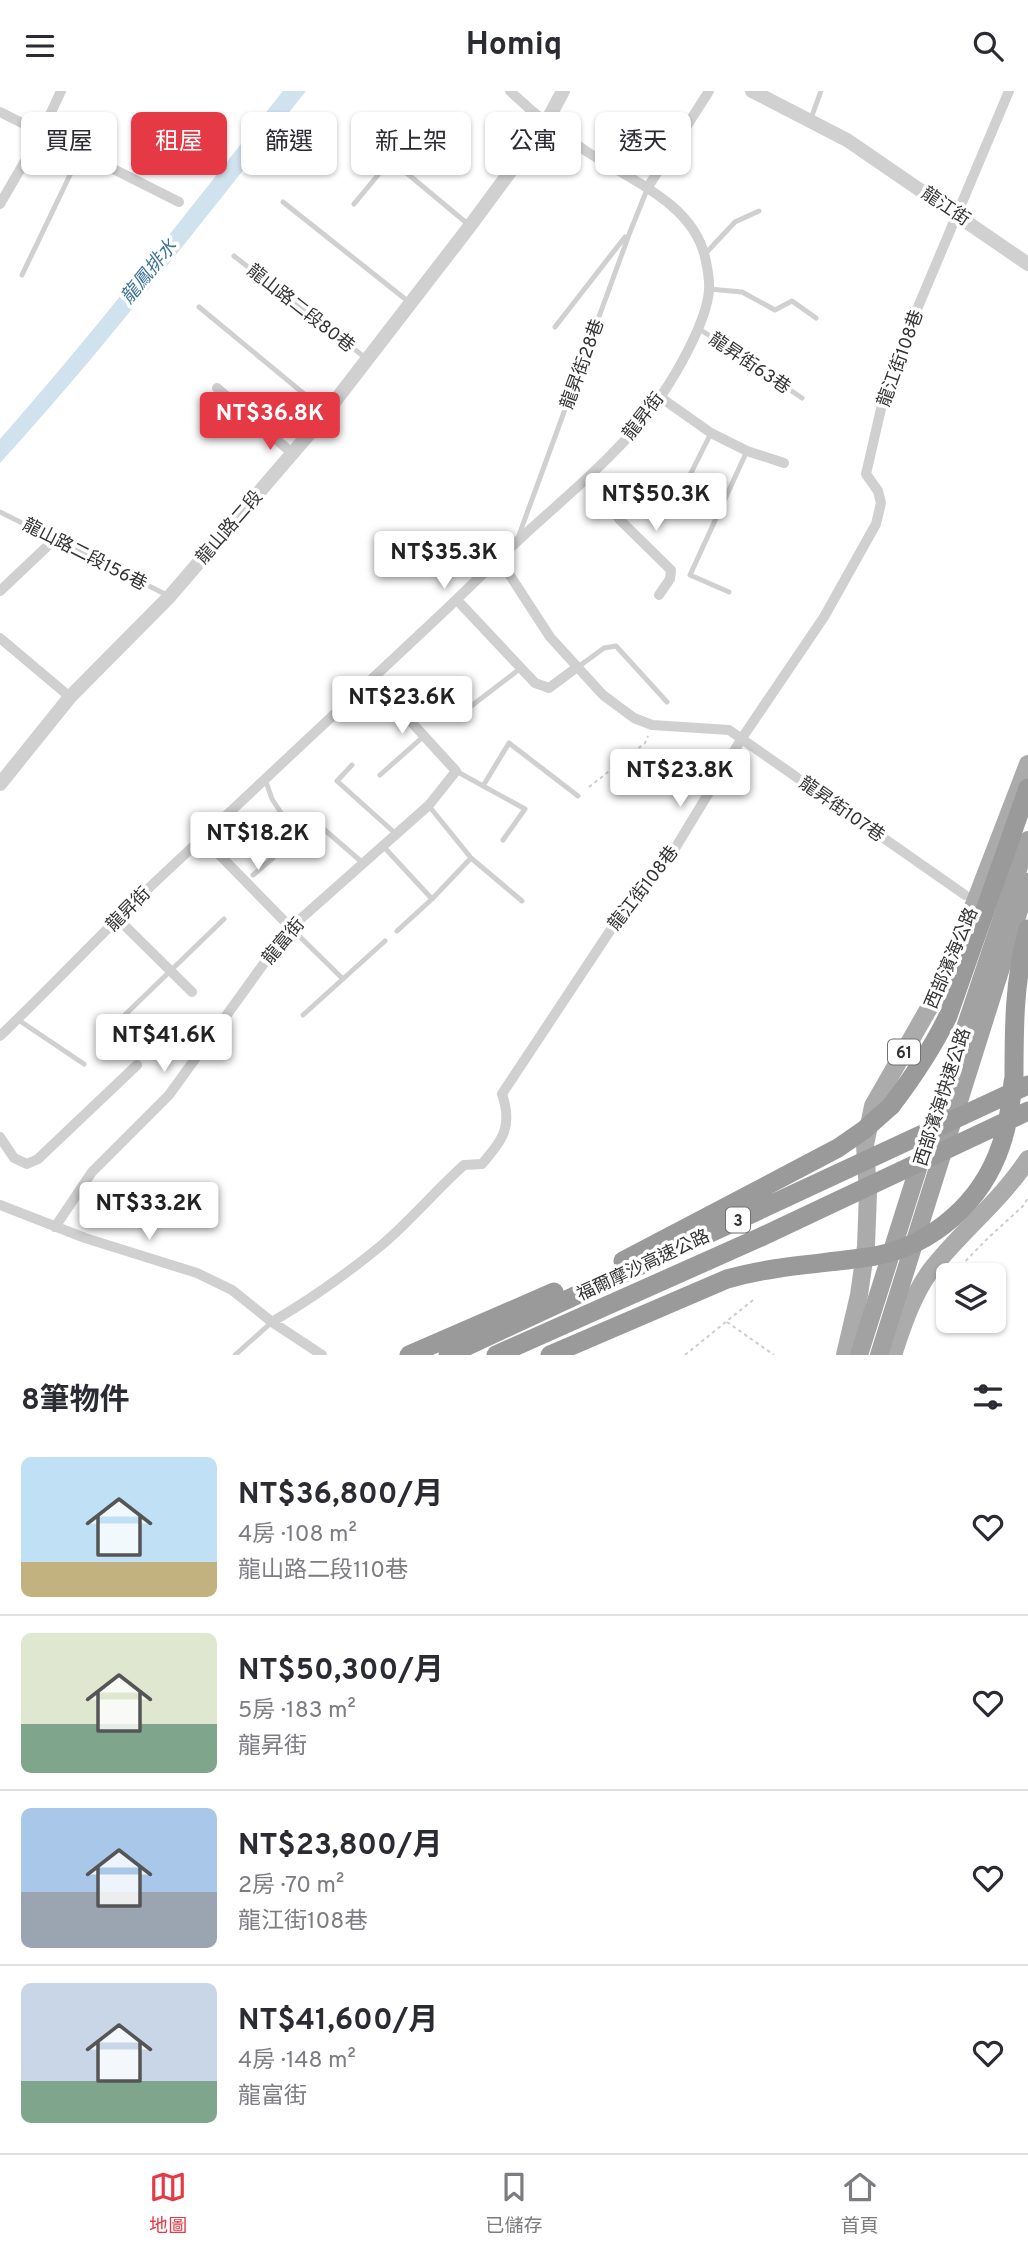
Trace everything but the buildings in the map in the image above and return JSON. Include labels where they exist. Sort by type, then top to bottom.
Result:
[{"type":"highway","points":[[409,1355],[607,1269],[838,1148],[891,1106],[932,1049],[948,1016],[1028,788]]},
{"type":"highway","name":"西部濱海快速公路","points":[[859,1355],[922,1156],[1028,840]]},
{"type":"highway","name":"西部濱海快速公路","points":[[879,1355],[1028,882]]},
{"type":"highway","points":[[550,1355],[727,1279],[757,1271],[877,1255],[907,1247],[951,1221],[967,1204],[989,1172],[1001,1147],[1021,1082],[1015,989],[1020,956],[1028,929]]},
{"type":"highway","name":"福爾摩沙高速公路","points":[[448,1355],[1021,1082]]},
{"type":"highway","name":"福爾摩沙高速公路","points":[[496,1355],[761,1237],[1028,1111]]},
{"type":"main road","name":"西部濱海公路","points":[[845,1355],[859,1295],[866,1246],[868,1193],[865,1145],[873,1106],[946,979],[1028,764]]},
{"type":"main road","points":[[893,1355],[915,1300],[930,1272],[1001,1196],[1028,1159]]},
{"type":"street","points":[[51,112],[61,91]]},
{"type":"street","name":"龍昇街","points":[[510,91],[533,112]]},
{"type":"street","name":"龍山路二段","points":[[552,112],[563,91]]},
{"type":"street","points":[[648,187],[709,91]]},
{"type":"street","name":"龍江街","points":[[751,91],[847,140],[1028,264]]},
{"type":"street","name":"龍江街108巷","points":[[272,1322],[307,1302],[375,1251],[464,1165],[482,1164],[498,1145],[506,1126],[508,1111],[502,1094],[637,890],[668,860],[742,738],[824,617],[876,524],[881,503],[878,492],[866,474],[886,387],[1009,91]]},
{"type":"street","points":[[0,112],[21,122]]},
{"type":"street","name":"龍昇街","points":[[0,1036],[265,779],[587,478],[636,428],[660,397],[698,328],[709,289],[705,254],[689,224],[672,205],[648,187],[625,176],[581,147]]},
{"type":"street","points":[[0,204],[4,187],[21,162]]},
{"type":"street","points":[[117,170],[179,202]]},
{"type":"street","name":"龍山路二段","points":[[0,784],[70,697],[170,596],[292,453],[508,175]]},
{"type":"street","points":[[217,388],[292,453]]},
{"type":"street","points":[[660,397],[711,433],[747,451],[784,463]]},
{"type":"street","points":[[587,478],[620,520],[671,570],[670,579],[659,595]]},
{"type":"street","points":[[0,591],[55,538]]},
{"type":"street","name":"龍昇街107巷","points":[[500,560],[550,637],[576,668],[603,695],[634,718],[652,725],[729,730],[965,895]]},
{"type":"street","points":[[457,600],[535,683],[549,688],[576,668]]},
{"type":"street","points":[[0,638],[70,697]]},
{"type":"street","points":[[372,679],[456,771]]},
{"type":"street","name":"龍富街","points":[[55,1227],[92,1172],[169,1095],[290,928],[429,805],[456,771]]},
{"type":"street","points":[[203,838],[290,928]]},
{"type":"street","points":[[118,919],[192,992]]},
{"type":"street","points":[[0,1137],[14,1158],[27,1164],[38,1159],[137,1065]]},
{"type":"street","points":[[0,1205],[55,1227],[215,1281],[232,1290],[272,1322],[322,1355]]},
{"type":"lane","points":[[810,121],[821,91]]},
{"type":"lane","points":[[355,204],[387,164],[403,170],[470,226]]},
{"type":"lane","points":[[23,275],[70,175]]},
{"type":"lane","name":"龍昇街28巷","points":[[517,541],[629,232],[648,187]]},
{"type":"lane","points":[[283,202],[411,303]]},
{"type":"lane","points":[[705,254],[735,222],[759,211]]},
{"type":"lane","points":[[555,327],[629,232]]},
{"type":"lane","name":"龍山路二段80巷","points":[[234,256],[367,359]]},
{"type":"lane","points":[[709,289],[742,292],[775,310],[792,301],[816,318]]},
{"type":"lane","points":[[199,307],[326,412]]},
{"type":"lane","name":"龍昇街63巷","points":[[698,328],[802,398]]},
{"type":"lane","points":[[681,493],[711,433]]},
{"type":"lane","points":[[729,592],[690,575],[747,451]]},
{"type":"lane","name":"龍山路二段156巷","points":[[0,512],[170,596]]},
{"type":"lane","points":[[576,668],[604,648],[616,646],[667,702]]},
{"type":"lane","points":[[470,706],[521,668]]},
{"type":"lane","points":[[380,775],[424,736]]},
{"type":"lane","points":[[483,786],[509,743],[578,796]]},
{"type":"lane","points":[[352,765],[337,781],[396,834]]},
{"type":"lane","points":[[456,771],[525,809],[503,840]]},
{"type":"lane","points":[[253,875],[273,858],[265,843],[287,822],[272,799],[265,779]]},
{"type":"lane","points":[[429,805],[471,858],[522,901]]},
{"type":"lane","points":[[319,825],[363,863]]},
{"type":"lane","points":[[383,846],[432,899]]},
{"type":"lane","points":[[397,931],[471,858]]},
{"type":"lane","points":[[100,1039],[224,919]]},
{"type":"lane","points":[[290,928],[343,979]]},
{"type":"lane","points":[[303,1015],[385,941]]},
{"type":"lane","points":[[17,1019],[84,1063]]},
{"type":"lane","points":[[235,1355],[272,1322]]},
{"type":"path","points":[[589,787],[645,743],[652,725]]},
{"type":"path","points":[[963,1263],[1028,1198]]},
{"type":"path","points":[[685,1355],[753,1300]]},
{"type":"path","points":[[726,1322],[774,1355]]},
{"type":"water","points":[[283,91],[306,91],[289,112],[266,112]]},
{"type":"water","name":"龍鳳排水","points":[[241,144],[241,173],[118,326],[0,463],[0,439],[109,311],[217,175],[227,175],[227,162]]}]
